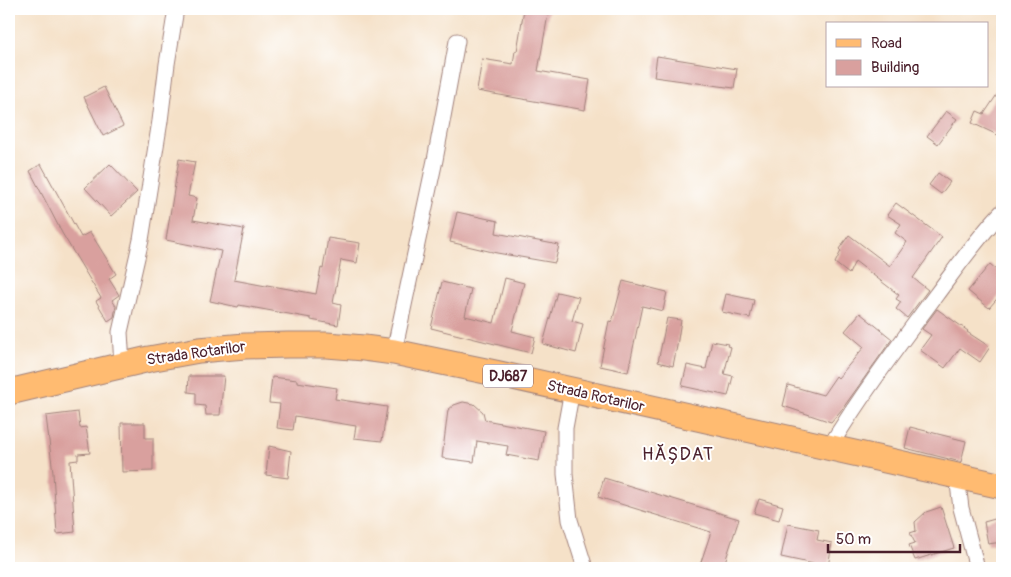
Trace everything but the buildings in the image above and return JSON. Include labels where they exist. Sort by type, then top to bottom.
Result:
[{"type":"main road","name":"Strada Rotarilor","points":[[9,392],[122,365],[199,350],[288,345],[327,346],[394,352],[1002,486]]},
{"type":"street","points":[[122,365],[120,332],[141,240],[176,9]]},
{"type":"street","points":[[394,352],[436,160],[457,41]]},
{"type":"street","points":[[828,448],[845,420],[887,361],[973,247],[1002,212]]},
{"type":"street","points":[[572,390],[565,428],[565,474],[570,520],[585,568]]},
{"type":"street","points":[[956,476],[960,508],[977,568]]},
{"type":"district","name":"HĂȘDAT","points":[[678,454]]}]
